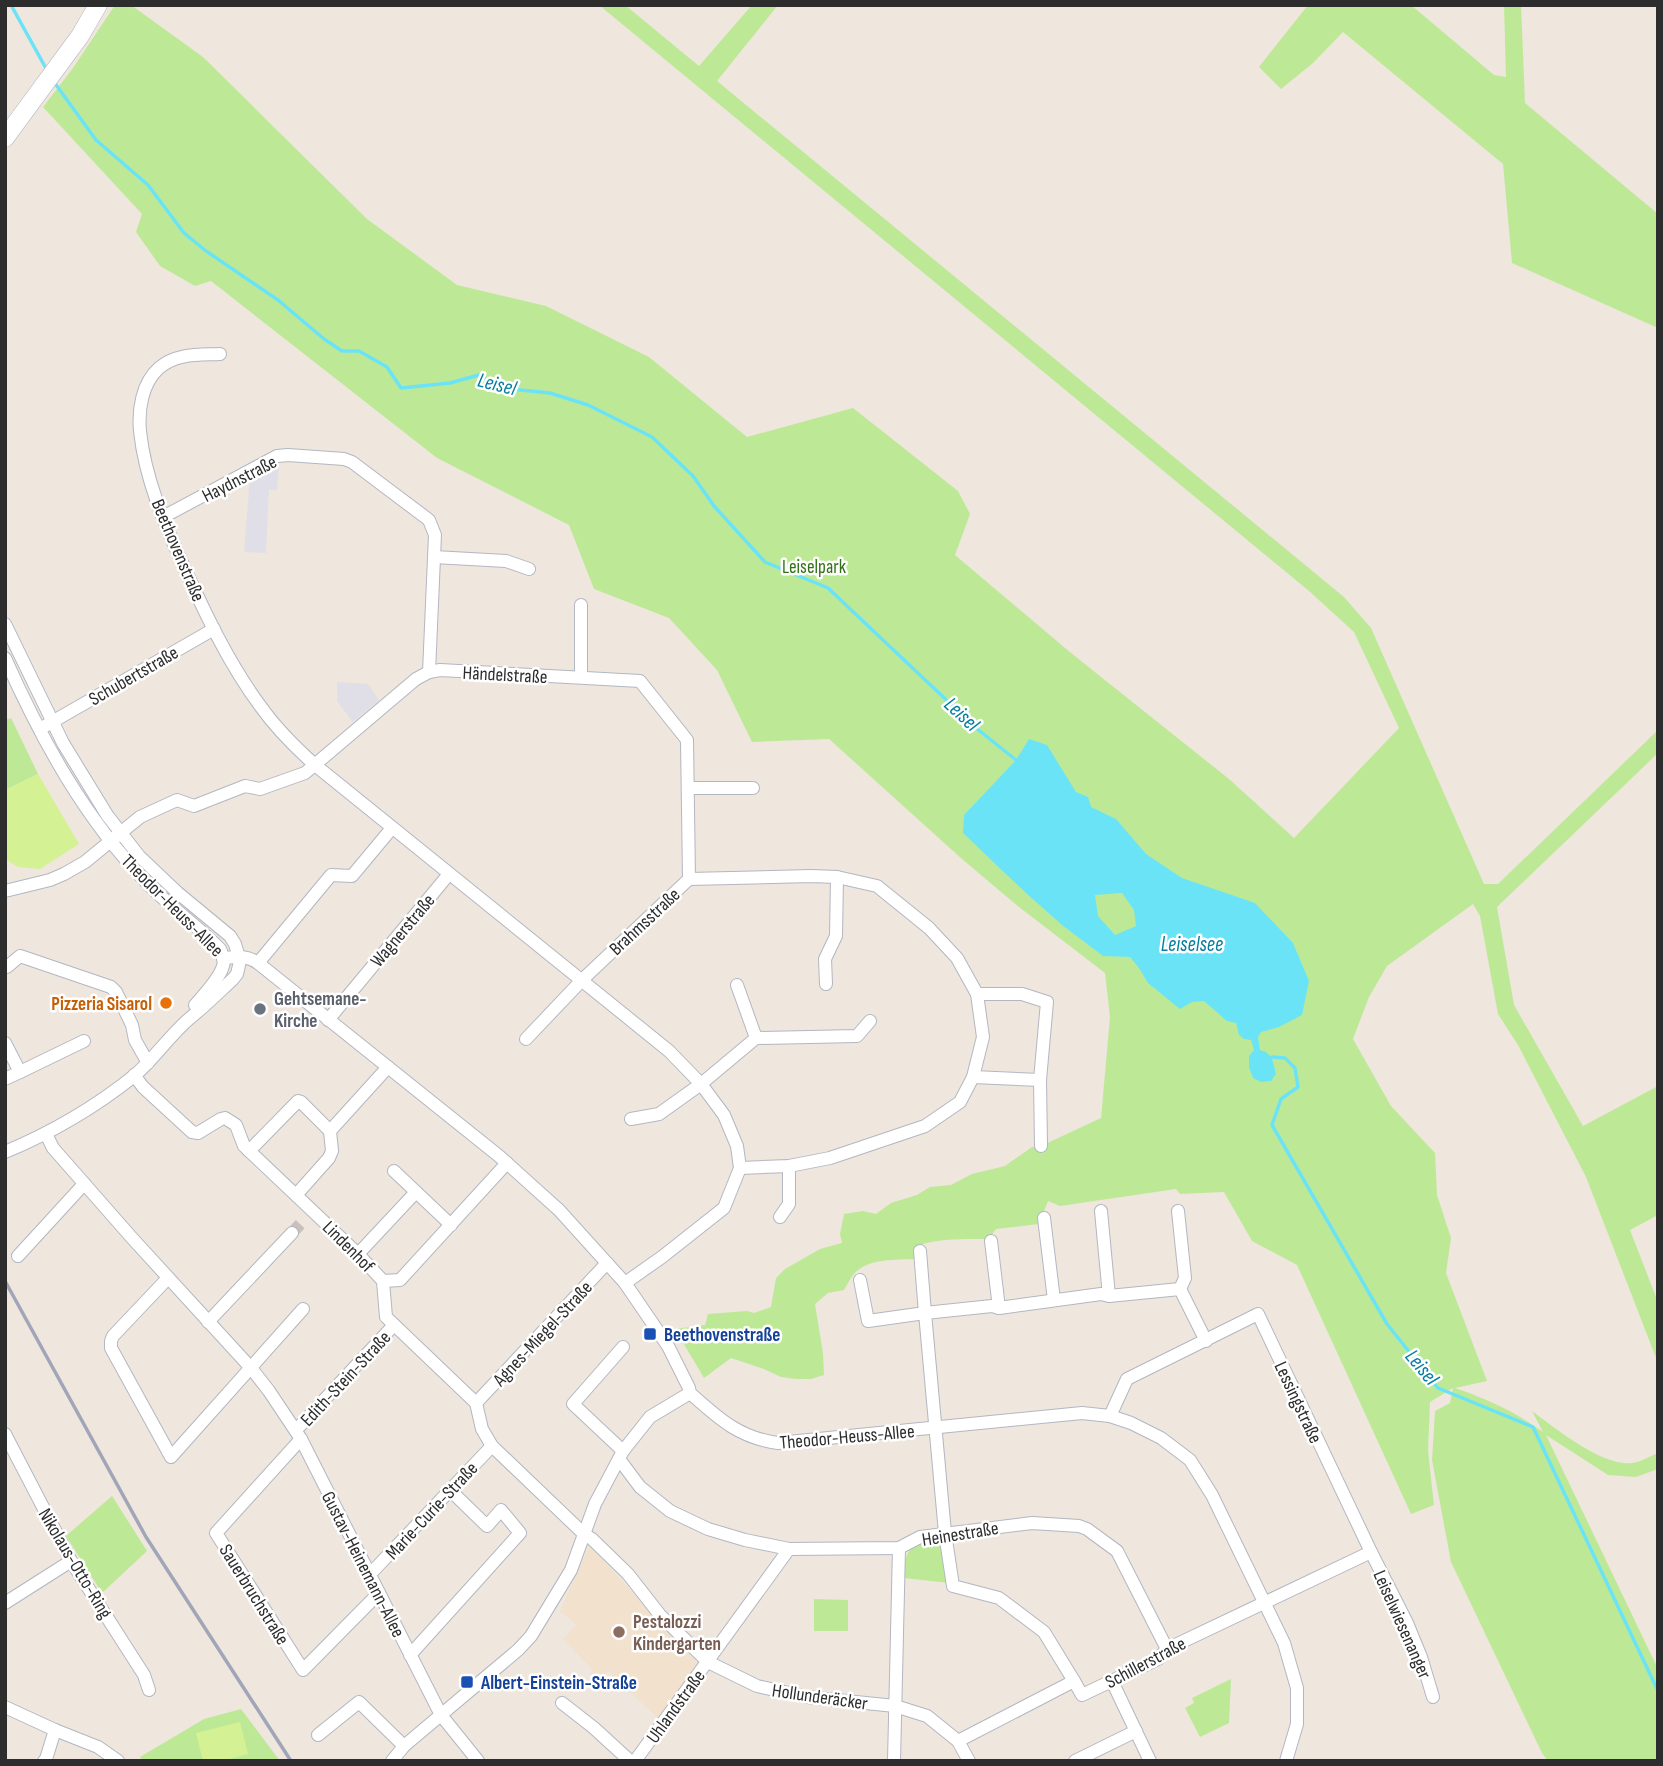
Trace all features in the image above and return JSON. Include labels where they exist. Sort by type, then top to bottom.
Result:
[{"type":"street","points":[[5,138],[80,36],[98,5]]},
{"type":"street","name":"Beethovenstraße","points":[[220,354],[181,356],[158,368],[143,394],[140,412],[142,445],[163,517],[199,600],[240,675],[261,707],[315,765],[669,1051],[701,1084],[724,1115],[737,1146],[740,1168]]},
{"type":"street","name":"Haydnstraße","points":[[163,517],[277,456],[344,459],[352,462],[429,520],[435,535],[429,672]]},
{"type":"street","points":[[434,557],[506,561],[529,569]]},
{"type":"street","points":[[581,605],[581,677]]},
{"type":"street","name":"Theodor-Heuss-Allee","points":[[5,624],[53,722],[115,837],[150,887],[217,945],[223,958],[240,957],[258,963],[508,1163],[559,1210],[625,1283],[668,1346],[690,1393],[730,1427],[759,1441],[778,1443],[1082,1413],[1110,1416],[1131,1423],[1161,1438],[1190,1460],[1212,1494],[1284,1643],[1297,1688],[1297,1724],[1287,1760]]},
{"type":"street","name":"Schubertstraße","points":[[53,722],[214,629]]},
{"type":"street","name":"Theodor-Heuss-Allee","points":[[5,658],[39,729],[73,790],[115,837],[230,936],[240,957]]},
{"type":"street","name":"Händelstraße","points":[[429,672],[440,670],[640,681],[687,740],[689,879]]},
{"type":"street","points":[[5,891],[64,874],[85,862],[140,817],[177,800],[194,806],[245,786],[260,789],[305,773],[416,679],[429,672]]},
{"type":"street","points":[[39,729],[53,722]]},
{"type":"street","points":[[688,788],[753,788]]},
{"type":"street","points":[[258,963],[331,875],[352,876],[392,828]]},
{"type":"street","name":"Wagnerstraße","points":[[328,1020],[449,874]]},
{"type":"street","name":"Brahmsstraße","points":[[526,1039],[583,979],[689,879],[811,876],[837,877],[877,886],[929,928],[957,958],[977,994],[983,1037],[973,1077],[960,1102],[925,1126],[830,1158],[789,1166],[740,1168]]},
{"type":"street","points":[[825,984],[825,959],[836,936],[837,877]]},
{"type":"street","points":[[6,968],[20,956],[111,987],[116,992],[132,1025],[135,1040],[148,1063]]},
{"type":"street","points":[[5,1152],[76,1117],[134,1075],[233,979],[240,957]]},
{"type":"street","points":[[190,1018],[193,1008],[222,970],[223,958]]},
{"type":"street","points":[[737,985],[756,1038]]},
{"type":"street","points":[[977,994],[1023,994],[1047,1002],[1040,1080],[1041,1146]]},
{"type":"street","points":[[631,1119],[659,1114],[701,1084],[756,1038],[857,1036],[870,1021]]},
{"type":"street","points":[[5,1079],[84,1041]]},
{"type":"street","points":[[5,1043],[20,1072]]},
{"type":"street","points":[[330,1131],[388,1068]]},
{"type":"street","name":"Lindenhof","points":[[134,1075],[143,1087],[195,1133],[225,1118],[239,1129],[241,1142],[249,1152],[296,1195],[309,1215],[358,1254],[383,1281],[386,1317],[476,1403],[482,1429],[492,1446],[584,1534]]},
{"type":"street","points":[[973,1077],[1040,1080]]},
{"type":"street","points":[[249,1152],[298,1101],[301,1102],[330,1131],[332,1151],[329,1158],[296,1195]]},
{"type":"street","name":"Gustav-Heinemann-Allee","points":[[46,1134],[53,1148],[84,1184],[269,1391],[298,1435],[441,1715],[478,1761]]},
{"type":"street","points":[[383,1281],[400,1280],[508,1163]]},
{"type":"street","points":[[780,1217],[789,1204],[789,1166]]},
{"type":"street","points":[[625,1283],[724,1208],[740,1168]]},
{"type":"street","points":[[394,1171],[451,1225]]},
{"type":"street","points":[[18,1256],[84,1184]]},
{"type":"street","points":[[358,1254],[416,1192]]},
{"type":"street","points":[[1101,1211],[1109,1297]]},
{"type":"street","points":[[1178,1211],[1185,1278],[1180,1289]]},
{"type":"street","points":[[1044,1218],[1054,1300]]},
{"type":"street","points":[[208,1322],[292,1233]]},
{"type":"street","points":[[991,1241],[999,1308]]},
{"type":"street","points":[[920,1251],[945,1533],[953,1586],[999,1598],[1044,1632],[1074,1681]]},
{"type":"street","name":"Agnes-Miegel-Straße","points":[[476,1403],[607,1263]]},
{"type":"street","points":[[168,1278],[113,1336],[111,1348],[171,1457],[303,1309]]},
{"type":"street","points":[[860,1280],[868,1321],[992,1306],[999,1308],[1101,1293],[1109,1297],[1180,1289]]},
{"type":"street","points":[[1180,1289],[1206,1341]]},
{"type":"street","name":"Lessingstraße","points":[[1110,1416],[1127,1379],[1258,1314],[1371,1552]]},
{"type":"street","name":"Edith-Stein-Straße","points":[[298,1435],[394,1325]]},
{"type":"street","points":[[623,1347],[573,1404],[621,1455],[640,1487],[670,1511],[708,1529],[789,1549],[899,1548]]},
{"type":"street","points":[[392,1761],[404,1746],[531,1636],[571,1570],[595,1504],[621,1455],[650,1417],[690,1393]]},
{"type":"street","name":"Nikolaus-Otto-Ring","points":[[5,1434],[71,1561],[144,1675],[149,1690]]},
{"type":"street","name":"Sauerbruchstraße","points":[[298,1435],[216,1533],[303,1670],[379,1593]]},
{"type":"street","name":"Marie-Curie-Straße","points":[[369,1573],[492,1446]]},
{"type":"street","points":[[410,1655],[520,1533],[501,1510],[486,1526],[450,1490]]},
{"type":"street","name":"Heinestraße","points":[[894,1761],[899,1548],[920,1537],[1031,1522],[1087,1529],[1117,1552],[1167,1649]]},
{"type":"street","name":"Hollunderäcker","points":[[584,1534],[628,1574],[660,1615],[708,1662],[757,1686],[807,1697],[895,1706],[927,1716],[958,1741],[969,1761]]},
{"type":"street","name":"Uhlandstraße","points":[[562,1703],[633,1761],[789,1549]]},
{"type":"street","points":[[1264,1601],[1371,1552]]},
{"type":"street","name":"Leiselwiesenanger","points":[[1371,1552],[1407,1623],[1433,1697]]},
{"type":"street","points":[[5,1603],[71,1561]]},
{"type":"street","name":"Schillerstraße","points":[[958,1741],[1074,1681],[1082,1695],[1158,1659],[1167,1649],[1264,1601]]},
{"type":"street","points":[[1112,1681],[1150,1761]]},
{"type":"street","points":[[318,1735],[359,1702],[404,1746]]},
{"type":"street","points":[[5,1707],[98,1747],[118,1761]]},
{"type":"street","points":[[44,1761],[55,1730]]},
{"type":"street","points":[[1075,1761],[1136,1731]]},
{"type":"shaded area","points":[[266,467],[279,467],[277,490],[269,490],[266,553],[244,552],[250,478]]},
{"type":"shaded area","points":[[337,682],[368,684],[379,700],[353,722],[337,701]]},
{"type":"shaded area","name":"Pestalozzi Kindergarten","points":[[589,1545],[701,1667],[658,1718],[608,1671],[598,1681],[590,1674],[593,1670],[563,1639],[576,1625],[560,1612]]},
{"type":"green space","name":"Leiselpark","points":[[115,5],[131,5],[203,57],[367,219],[457,285],[546,306],[649,357],[747,437],[853,408],[958,491],[970,514],[955,555],[1071,653],[1229,779],[1294,838],[1399,728],[1354,632],[1309,591],[599,5],[625,5],[699,66],[752,5],[778,5],[717,81],[1344,597],[1371,628],[1484,884],[1498,884],[1658,730],[1658,753],[1497,907],[1514,1005],[1583,1126],[1658,1086],[1658,1215],[1630,1230],[1658,1302],[1658,1363],[1586,1177],[1518,1045],[1498,1014],[1480,916],[1473,904],[1387,966],[1369,997],[1353,1039],[1391,1106],[1435,1153],[1437,1195],[1451,1238],[1446,1273],[1487,1381],[1455,1388],[1501,1407],[1543,1432],[1532,1411],[1580,1445],[1607,1459],[1632,1463],[1658,1453],[1658,1469],[1636,1477],[1608,1475],[1546,1435],[1658,1669],[1658,1761],[1548,1761],[1451,1562],[1432,1460],[1435,1411],[1450,1403],[1453,1388],[1430,1402],[1428,1451],[1434,1505],[1411,1514],[1297,1265],[1252,1241],[1224,1192],[1180,1194],[1176,1189],[1060,1206],[1048,1201],[1039,1224],[996,1229],[989,1239],[947,1240],[923,1244],[915,1259],[866,1265],[853,1275],[844,1290],[828,1293],[815,1304],[824,1375],[811,1379],[781,1377],[731,1358],[704,1378],[675,1329],[705,1325],[708,1314],[747,1311],[754,1313],[771,1307],[776,1278],[785,1269],[820,1249],[842,1243],[840,1234],[844,1214],[863,1211],[876,1214],[891,1203],[917,1195],[930,1187],[951,1185],[972,1174],[1005,1166],[1032,1147],[1041,1146],[1101,1118],[1110,1017],[1105,973],[962,859],[829,739],[752,742],[717,670],[669,618],[594,589],[569,525],[437,458],[211,281],[195,286],[160,266],[136,232],[142,214],[43,107]]},
{"type":"green space","points":[[1308,5],[1411,5],[1494,75],[1506,77],[1504,5],[1521,5],[1525,103],[1658,214],[1658,328],[1512,263],[1503,164],[1343,32],[1313,63],[1281,89],[1259,67]]},
{"type":"green space","points":[[11,718],[38,774],[5,790],[5,720]]},
{"type":"green space","points":[[38,774],[79,844],[40,869],[18,867],[5,859],[5,790]]},
{"type":"green space","points":[[112,1496],[147,1551],[102,1593],[66,1536]]},
{"type":"green space","points":[[925,1539],[941,1540],[949,1583],[904,1578],[907,1554],[913,1546]]},
{"type":"green space","points":[[814,1599],[848,1600],[848,1631],[814,1631]]},
{"type":"green space","points":[[1231,1679],[1229,1723],[1200,1737],[1185,1708],[1194,1703],[1192,1698]]},
{"type":"green space","points":[[241,1709],[280,1761],[143,1761],[140,1757],[204,1719]]},
{"type":"green space","points":[[240,1722],[248,1754],[222,1761],[203,1761],[196,1733]]},
{"type":"water","name":"Leiselsee","points":[[1029,739],[1047,745],[1076,792],[1088,797],[1091,807],[1116,819],[1146,854],[1182,878],[1255,903],[1293,943],[1309,981],[1302,1015],[1279,1027],[1261,1032],[1258,1037],[1260,1050],[1268,1053],[1273,1062],[1276,1074],[1271,1081],[1261,1082],[1253,1078],[1249,1067],[1249,1056],[1254,1050],[1251,1040],[1239,1035],[1236,1023],[1227,1021],[1204,1001],[1192,1002],[1180,1009],[1148,983],[1130,957],[1103,956],[1062,925],[963,833],[964,815],[1016,760]],"holes":[[[1122,893],[1134,910],[1136,926],[1115,935],[1098,916],[1095,895]]]},
{"type":"waterway","name":"Leisel","points":[[11,5],[48,72]]},
{"type":"waterway","name":"Leisel","points":[[54,82],[96,140],[148,185],[184,233],[278,300],[324,339],[342,351],[359,351],[387,367],[401,388],[450,383],[479,375],[501,388],[550,393],[588,405],[652,437],[693,476],[714,506],[765,562],[828,588],[976,728],[1016,760]]},
{"type":"waterway","name":"Leisel","points":[[1272,1057],[1285,1058],[1295,1068],[1298,1087],[1281,1099],[1272,1125],[1387,1324],[1438,1388],[1533,1427],[1658,1691]]},
{"type":"tunnel","points":[[292,1233],[304,1220]]},
{"type":"railway","points":[[5,1281],[146,1537],[291,1761]]},
{"type":"place","name":"Pizzeria Sisarol","points":[[166,1003]]},
{"type":"place","name":"Gehtsemane- Kirche","points":[[260,1009]]},
{"type":"place","name":"Beethovenstraße","points":[[650,1334]]},
{"type":"place","name":"Pestalozzi Kindergarten","points":[[619,1632]]},
{"type":"place","name":"Albert-Einstein-Straße","points":[[467,1682]]}]
